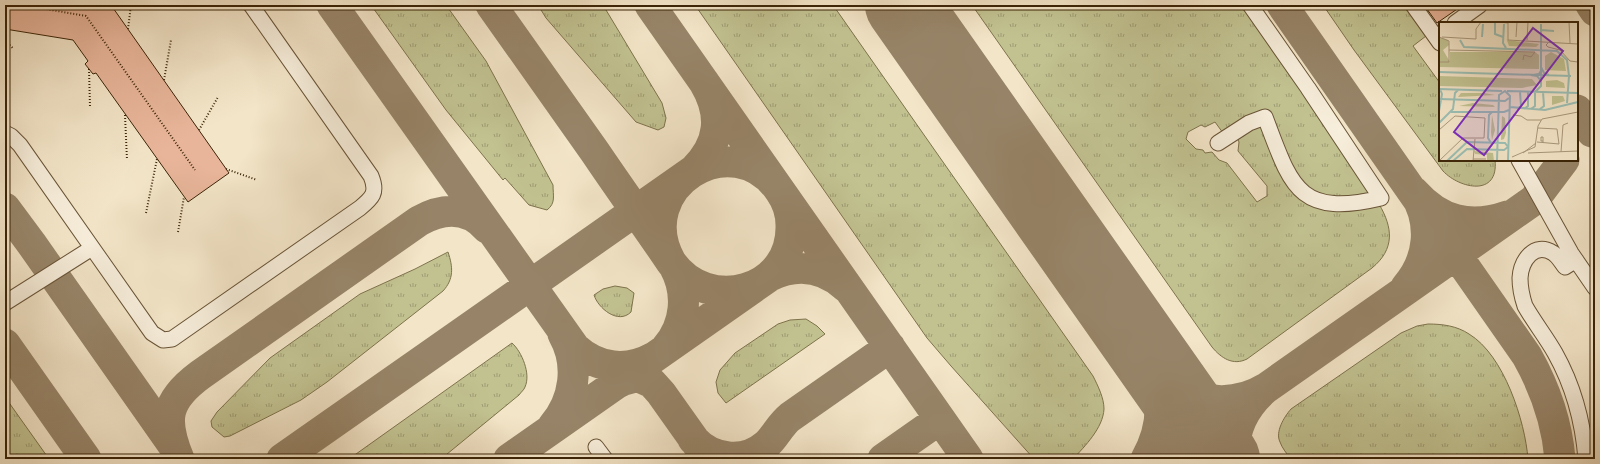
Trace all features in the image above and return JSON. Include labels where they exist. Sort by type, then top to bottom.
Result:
[{"type":"lane","points":[[5,133],[11,136],[20,145],[152,333],[163,340],[168,340],[185,330],[353,213],[372,196],[374,186],[371,176],[251,5]]},
{"type":"lane","points":[[1218,143],[1249,123],[1265,117],[1285,167],[1296,185],[1303,193],[1316,200],[1330,204],[1360,203],[1381,198],[1308,88],[1250,5]]},
{"type":"lane","points":[[1413,5],[1439,38]]},
{"type":"lane","points":[[1455,22],[1480,5]]},
{"type":"lane","points":[[1520,161],[1576,260],[1595,288]]},
{"type":"lane","points":[[5,303],[92,248]]},
{"type":"lane","points":[[1576,260],[1565,268],[1558,257],[1551,252],[1538,250],[1530,254],[1524,261],[1520,277],[1522,297],[1526,306],[1556,354],[1571,389],[1582,427],[1586,459]]},
{"type":"lane","points":[[596,447],[605,459]]},
{"type":"path","points":[[23,5],[86,16],[195,170]]},
{"type":"path","points":[[128,29],[131,5]]},
{"type":"path","points":[[164,80],[171,40]]},
{"type":"path","points":[[5,41],[14,49]]},
{"type":"path","points":[[90,69],[90,107]]},
{"type":"path","points":[[199,130],[218,96]]},
{"type":"path","points":[[125,114],[127,160]]},
{"type":"path","points":[[146,213],[157,159]]},
{"type":"path","points":[[226,169],[256,180]]},
{"type":"path","points":[[178,232],[184,197]]},
{"type":"green space","points":[[371,5],[446,5],[486,61],[553,185],[553,202],[547,210],[529,205],[505,178],[503,180],[446,110]]},
{"type":"green space","points":[[538,5],[603,5],[662,103],[666,118],[664,127],[658,130],[636,122],[546,18]]},
{"type":"green space","points":[[695,5],[833,5],[1093,376],[1103,401],[1103,416],[1093,436],[1073,459],[1034,459],[927,338]]},
{"type":"green space","points":[[972,5],[1243,5],[1313,104],[1372,194],[1361,199],[1342,200],[1325,198],[1311,192],[1300,183],[1291,171],[1278,142],[1267,111],[1223,133],[1215,122],[1205,127],[1201,125],[1188,132],[1186,139],[1196,149],[1203,150],[1205,153],[1212,152],[1219,160],[1227,163],[1257,202],[1267,196],[1267,186],[1238,151],[1239,142],[1236,135],[1243,129],[1251,126],[1256,125],[1264,128],[1270,135],[1274,148],[1290,183],[1307,199],[1324,206],[1333,207],[1379,204],[1384,213],[1389,230],[1388,246],[1385,253],[1372,268],[1247,359],[1237,362],[1223,357],[1212,347]]},
{"type":"green space","points":[[1323,5],[1404,5],[1426,36],[1413,46],[1439,82],[1439,161],[1495,161],[1495,172],[1491,180],[1485,184],[1477,186],[1468,185],[1450,177],[1443,171],[1354,50]]},
{"type":"green space","points":[[448,252],[452,273],[447,286],[443,291],[327,382],[301,400],[230,436],[224,437],[212,427],[211,421],[217,412],[270,358],[360,294]]},
{"type":"green space","points":[[615,286],[627,288],[634,293],[631,312],[626,316],[615,316],[604,310],[594,295],[603,289]]},
{"type":"green space","points":[[806,319],[817,326],[825,334],[726,403],[718,393],[716,382],[720,370],[735,353],[778,324],[790,320]]},
{"type":"green space","points":[[1428,324],[1450,326],[1464,331],[1481,344],[1493,357],[1510,390],[1517,408],[1526,444],[1528,459],[1291,459],[1281,444],[1279,429],[1283,420],[1291,409],[1401,333],[1417,326]]},
{"type":"green space","points":[[512,343],[522,357],[526,370],[527,382],[524,389],[519,395],[441,459],[349,459]]},
{"type":"green space","points":[[5,397],[49,459],[5,459]]},
{"type":"building","points":[[5,5],[111,5],[229,173],[188,202],[96,73],[93,74],[85,64],[88,61],[73,40],[5,29]]},
{"type":"building","points":[[1424,5],[1463,5],[1437,23]]},
{"type":"taxiway","points":[[332,5],[575,348],[593,360],[613,366],[634,365],[654,357]]},
{"type":"taxiway","points":[[491,5],[671,262],[687,278],[706,288],[726,291],[746,288],[764,280],[778,266],[788,248],[791,221],[787,203],[780,191],[760,171],[737,162],[714,163],[692,172],[675,188],[664,210],[662,235],[671,262]]},
{"type":"taxiway","points":[[650,5],[968,459]]},
{"type":"taxiway","points":[[1282,5],[1527,356],[1545,393],[1556,432],[1560,459]]},
{"type":"taxiway","points":[[1591,5],[1595,11]]},
{"type":"taxiway","points":[[282,459],[694,170],[710,149],[716,128],[714,105],[704,82]]},
{"type":"taxiway","points":[[1578,111],[1587,120],[1592,132]]},
{"type":"taxiway","points":[[1165,459],[1534,200],[1563,161]]},
{"type":"taxiway","points":[[1406,287],[1420,265],[1426,241],[1424,216],[1414,192],[1434,210],[1456,220],[1481,222],[1507,216]]},
{"type":"taxiway","points":[[5,208],[173,445]]},
{"type":"taxiway","points":[[179,459],[171,433],[169,422],[170,412],[174,403],[188,384],[419,221],[437,214],[454,211],[472,216],[487,228]]},
{"type":"taxiway","points":[[666,348],[678,329],[683,308],[682,287],[674,266]]},
{"type":"taxiway","points":[[509,459],[770,276],[790,269],[810,269],[829,275],[846,287]]},
{"type":"taxiway","points":[[1128,326],[1146,359],[1158,390],[1160,406],[1159,423],[1155,440],[1146,459]]},
{"type":"taxiway","points":[[553,426],[566,405],[573,382],[572,357],[563,334]]},
{"type":"taxiway","points":[[5,344],[86,459]]},
{"type":"taxiway","points":[[693,439],[709,451],[728,457],[748,455],[757,451],[769,442],[790,417],[890,347]]},
{"type":"taxiway","points":[[1153,360],[1168,378],[1178,387],[1188,393],[1210,400],[1234,400],[1266,388],[1252,403],[1242,419],[1236,438],[1235,459]]},
{"type":"taxiway","points":[[614,385],[635,377],[652,383],[661,393],[705,455]]},
{"type":"taxiway","points":[[883,459],[940,419]]},
{"type":"runway","points":[[903,5],[1222,459]]}]
